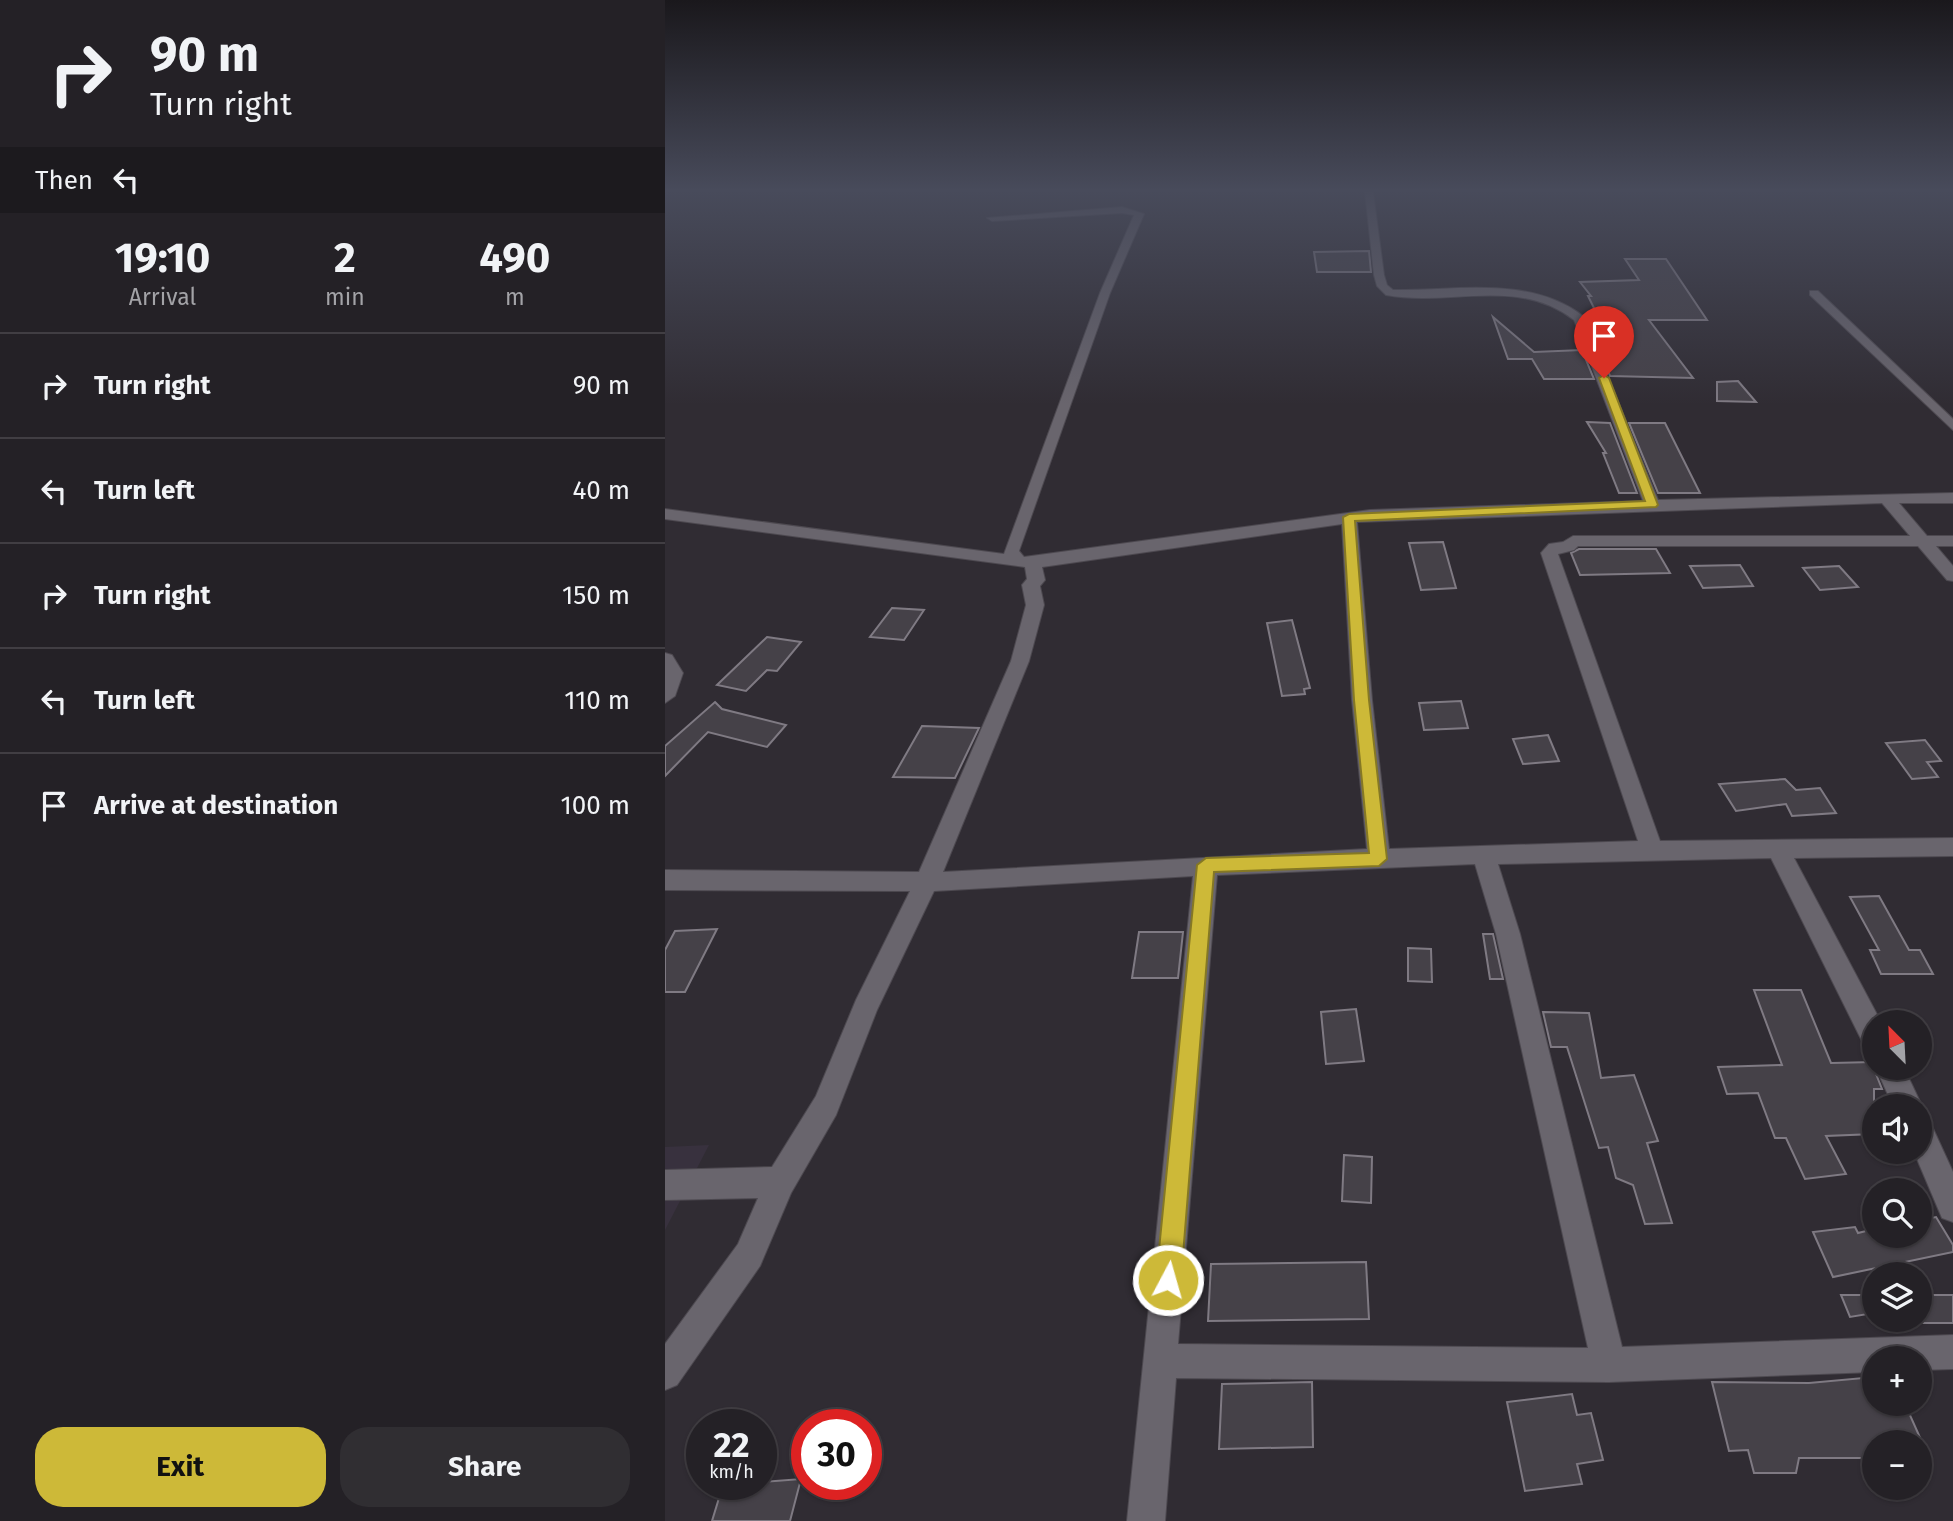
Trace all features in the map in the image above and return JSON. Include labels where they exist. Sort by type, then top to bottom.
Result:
[{"type":"street","points":[[665,1373],[749,1255],[779,1182],[826,1105],[865,1008],[927,883],[1020,661],[1035,605],[1031,585],[1036,580],[1026,562],[1011,552],[1118,263]]},
{"type":"street","points":[[1378,263],[1382,286],[1391,293],[1530,295],[1568,305],[1579,318],[1652,505]]},
{"type":"street","points":[[1814,293],[1953,426]]},
{"type":"street","points":[[665,514],[1026,562],[1349,517],[1652,505],[1953,498]]},
{"type":"street","points":[[1887,499],[1953,576]]},
{"type":"street","points":[[1349,517],[1362,700],[1379,859]]},
{"type":"street","points":[[1652,850],[1549,553],[1555,547],[1568,547],[1573,541],[1953,541]]},
{"type":"street","points":[[665,659],[673,673],[665,696]]},
{"type":"street","points":[[665,880],[927,883],[1206,865],[1486,858],[1652,850],[1953,847]]},
{"type":"street","points":[[1778,848],[1862,1012]]},
{"type":"street","points":[[1486,858],[1509,934],[1609,1365]]},
{"type":"street","points":[[1146,1521],[1206,865]]},
{"type":"street","points":[[1932,1159],[1953,1207]]},
{"type":"street","points":[[665,1185],[779,1182]]},
{"type":"street","points":[[1160,1361],[1609,1365],[1953,1352]]},
{"type":"shaded area","points":[[709,1145],[665,1230],[665,1147]]},
{"type":"building","points":[[1316,263],[1370,263],[1371,272],[1317,272]]},
{"type":"building","points":[[1628,263],[1669,263],[1707,320],[1649,320],[1693,378],[1610,376],[1599,349],[1609,348],[1597,329],[1602,329],[1592,312],[1596,312],[1588,296],[1591,296],[1580,282],[1639,280]]},
{"type":"building","points":[[1493,317],[1534,352],[1582,350],[1594,379],[1544,379],[1532,359],[1508,359]]},
{"type":"building","points":[[1738,381],[1756,402],[1717,401],[1717,382]]},
{"type":"building","points":[[1587,422],[1610,423],[1637,493],[1619,493],[1603,453],[1606,453]]},
{"type":"building","points":[[1629,423],[1665,423],[1700,493],[1658,493]]},
{"type":"building","points":[[1443,542],[1456,588],[1421,590],[1409,543]]},
{"type":"building","points":[[1579,549],[1656,549],[1670,573],[1580,575],[1571,553]]},
{"type":"building","points":[[1740,565],[1753,586],[1703,588],[1690,566]]},
{"type":"building","points":[[1839,566],[1858,587],[1820,590],[1803,568]]},
{"type":"building","points":[[892,608],[924,610],[904,640],[870,637]]},
{"type":"building","points":[[1292,620],[1310,688],[1304,689],[1305,694],[1282,696],[1267,623]]},
{"type":"building","points":[[767,637],[801,642],[777,671],[767,670],[746,691],[717,685]]},
{"type":"building","points":[[1461,701],[1468,728],[1424,730],[1419,703]]},
{"type":"building","points":[[715,702],[722,709],[786,725],[767,747],[708,732],[665,776],[665,746]]},
{"type":"building","points":[[922,726],[979,728],[955,778],[893,777]]},
{"type":"building","points":[[1548,735],[1559,761],[1523,764],[1513,739]]},
{"type":"building","points":[[1925,740],[1941,761],[1927,762],[1938,777],[1912,779],[1886,743]]},
{"type":"building","points":[[1785,779],[1796,790],[1820,788],[1836,813],[1792,816],[1786,804],[1736,811],[1719,784]]},
{"type":"building","points":[[1879,896],[1909,950],[1920,950],[1933,974],[1881,974],[1870,950],[1879,950],[1850,897]]},
{"type":"building","points":[[717,929],[685,992],[665,992],[665,950],[675,931]]},
{"type":"building","points":[[1139,932],[1183,932],[1178,978],[1132,978]]},
{"type":"building","points":[[1483,934],[1493,934],[1503,979],[1490,979]]},
{"type":"building","points":[[1408,948],[1431,949],[1432,982],[1408,981]]},
{"type":"building","points":[[1754,990],[1801,990],[1831,1063],[1862,1062],[1862,1080],[1878,1080],[1882,1089],[1874,1089],[1874,1094],[1862,1094],[1862,1134],[1826,1136],[1846,1174],[1805,1179],[1786,1138],[1775,1138],[1758,1093],[1727,1094],[1718,1067],[1782,1065]]},
{"type":"building","points":[[1356,1009],[1364,1061],[1326,1064],[1321,1012]]},
{"type":"building","points":[[1543,1012],[1589,1013],[1601,1078],[1634,1075],[1658,1141],[1647,1143],[1672,1223],[1645,1224],[1633,1185],[1616,1178],[1608,1147],[1599,1148],[1567,1047],[1551,1047]]},
{"type":"building","points":[[1344,1155],[1372,1157],[1371,1203],[1342,1201]]},
{"type":"building","points":[[1936,1217],[1953,1245],[1953,1252],[1905,1262],[1862,1262],[1862,1271],[1833,1277],[1813,1232],[1855,1227],[1858,1233],[1862,1232],[1862,1248],[1932,1248],[1932,1218]]},
{"type":"building","points":[[1366,1262],[1369,1319],[1208,1321],[1211,1264]]},
{"type":"building","points":[[1841,1295],[1862,1295],[1862,1315],[1850,1317]]},
{"type":"building","points":[[1932,1295],[1953,1295],[1953,1323],[1932,1323]]},
{"type":"building","points":[[1862,1378],[1862,1416],[1910,1416],[1917,1430],[1862,1430],[1862,1458],[1799,1458],[1796,1473],[1754,1473],[1748,1450],[1729,1451],[1712,1382],[1809,1383]]},
{"type":"building","points":[[1312,1382],[1313,1447],[1219,1449],[1222,1384]]},
{"type":"building","points":[[1572,1394],[1577,1415],[1591,1413],[1603,1460],[1577,1464],[1582,1484],[1525,1491],[1507,1402]]},
{"type":"building","points":[[791,1480],[791,1500],[796,1500],[790,1521],[712,1521],[718,1500],[777,1500],[777,1481]]},
{"type":"route","points":[[1168,1280],[1206,865],[1379,859],[1362,700],[1349,517],[1652,505],[1604,378]]}]
